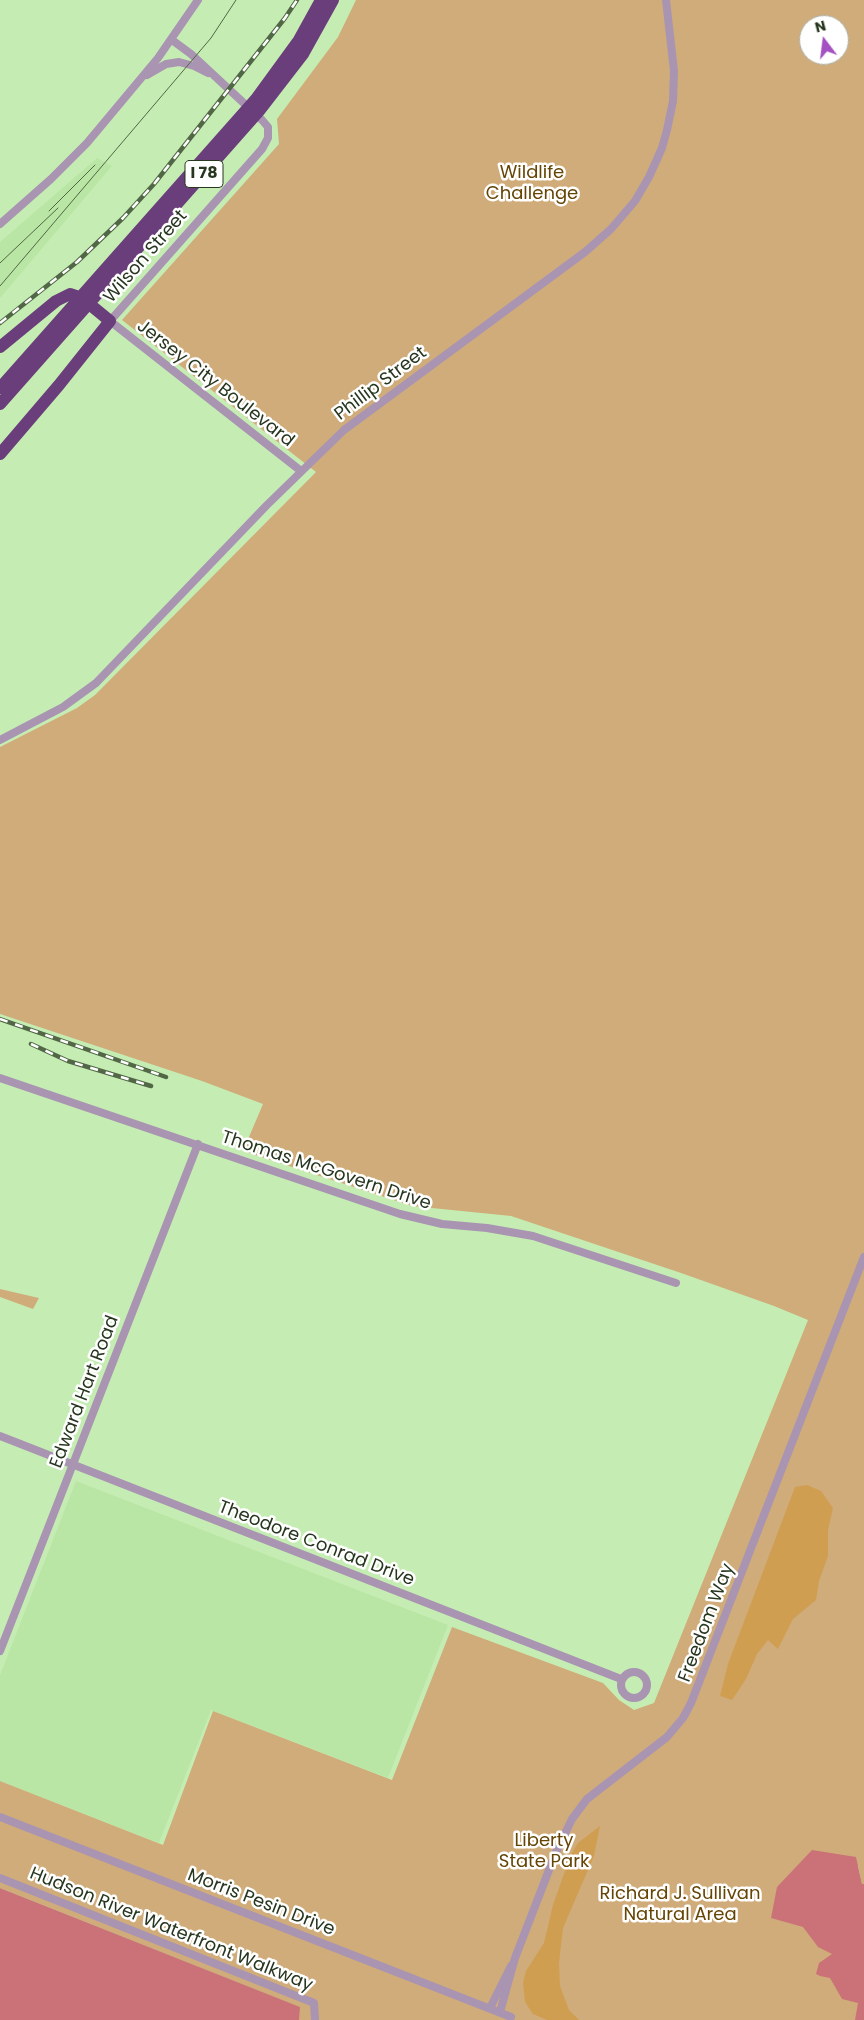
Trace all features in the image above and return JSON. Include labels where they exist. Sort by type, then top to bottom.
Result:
[{"type":"highway","name":"I 78","points":[[0,404],[56,333],[256,99],[290,54],[321,0]]},
{"type":"highway","name":"I 78","points":[[0,388],[56,333],[270,98],[303,54],[333,0]]},
{"type":"highway","points":[[0,347],[56,301],[70,294],[82,298],[110,321],[60,384],[0,454]]},
{"type":"street","points":[[0,224],[76,155],[142,79],[172,40],[198,0]]},
{"type":"street","name":"Phillip Street","points":[[0,740],[62,707],[96,683],[301,471],[344,430],[585,252],[611,229],[634,201],[655,166],[662,148],[672,108],[674,71],[666,0]]},
{"type":"street","name":"Wilson Street","points":[[110,321],[267,142],[269,130],[266,123],[185,49],[172,40]]},
{"type":"street","points":[[142,79],[166,64],[179,62],[194,66],[219,80]]},
{"type":"street","name":"Jersey City Boulevard","points":[[110,321],[301,471]]},
{"type":"street","name":"Thomas McGovern Drive","points":[[0,1078],[400,1214],[442,1224],[487,1228],[533,1236],[676,1283]]},
{"type":"street","name":"Edward Hart Road","points":[[0,1651],[198,1144]]},
{"type":"street","name":"Freedom Way","points":[[500,2012],[516,1958],[560,1843],[579,1809],[592,1795],[662,1743],[678,1725],[691,1703],[864,1257]]},
{"type":"street","name":"Theodore Conrad Drive","points":[[0,1436],[621,1679]]},
{"type":"street","name":"Morris Pesin Drive","points":[[0,1817],[511,2017]]},
{"type":"street","name":"Hudson River Waterfront Walkway","points":[[0,1878],[314,2003],[315,2020]]},
{"type":"street","name":"Freedom Way","points":[[490,2008],[516,1958]]},
{"type":"shaded area","points":[[97,158],[112,166],[0,298],[0,242]]},
{"type":"shaded area","points":[[76,1481],[448,1625],[388,1778],[211,1710],[159,1843],[0,1781],[0,1675]]},
{"type":"shaded area","points":[[807,1485],[821,1491],[833,1508],[828,1530],[828,1556],[819,1581],[816,1600],[793,1619],[778,1649],[768,1640],[757,1654],[746,1679],[732,1700],[720,1696],[728,1664],[795,1487]]},
{"type":"shaded area","points":[[600,1826],[594,1856],[563,1928],[559,1963],[560,1986],[569,2010],[579,2020],[547,2020],[533,2014],[525,2002],[523,1983],[526,1971],[544,1943],[553,1905],[571,1854],[578,1843]]},
{"type":"shaded area","points":[[812,1850],[856,1857],[862,1884],[864,1884],[864,2020],[855,2020],[858,2003],[842,1999],[830,1978],[816,1974],[819,1963],[832,1954],[818,1947],[803,1927],[771,1918],[777,1887]]},
{"type":"shaded area","points":[[0,1888],[300,2007],[299,2020],[0,2020]]},
{"type":"green space","points":[[356,0],[864,0],[864,1884],[862,1884],[858,1865],[820,1930],[858,2002],[864,2020],[299,2020],[299,2007],[0,1888],[0,1781],[163,1845],[213,1711],[392,1780],[452,1627],[603,1683],[619,1700],[634,1710],[654,1703],[808,1320],[681,1273],[511,1216],[412,1206],[243,1151],[263,1104],[202,1081],[0,1014],[0,747],[77,708],[95,695],[316,472],[122,320],[279,144],[277,119],[338,37]]},
{"type":"green space","points":[[0,1289],[39,1298],[33,1309],[0,1297]]},
{"type":"tram line","points":[[0,286],[211,38],[236,0]]},
{"type":"tram line","points":[[49,211],[95,165]]},
{"type":"tram line","points":[[0,263],[58,208]]},
{"type":"railway","points":[[0,323],[77,262],[123,218],[154,184],[285,18],[297,0]]},
{"type":"railway","points":[[0,1019],[166,1077]]},
{"type":"railway","points":[[31,1044],[68,1061],[151,1086]]},
{"type":"park label","name":"Wildlife Challenge","points":[[532,183]]},
{"type":"park label","name":"Liberty State Park","points":[[544,1851]]},
{"type":"park label","name":"Richard J. Sullivan Natural Area","points":[[680,1904]]}]
